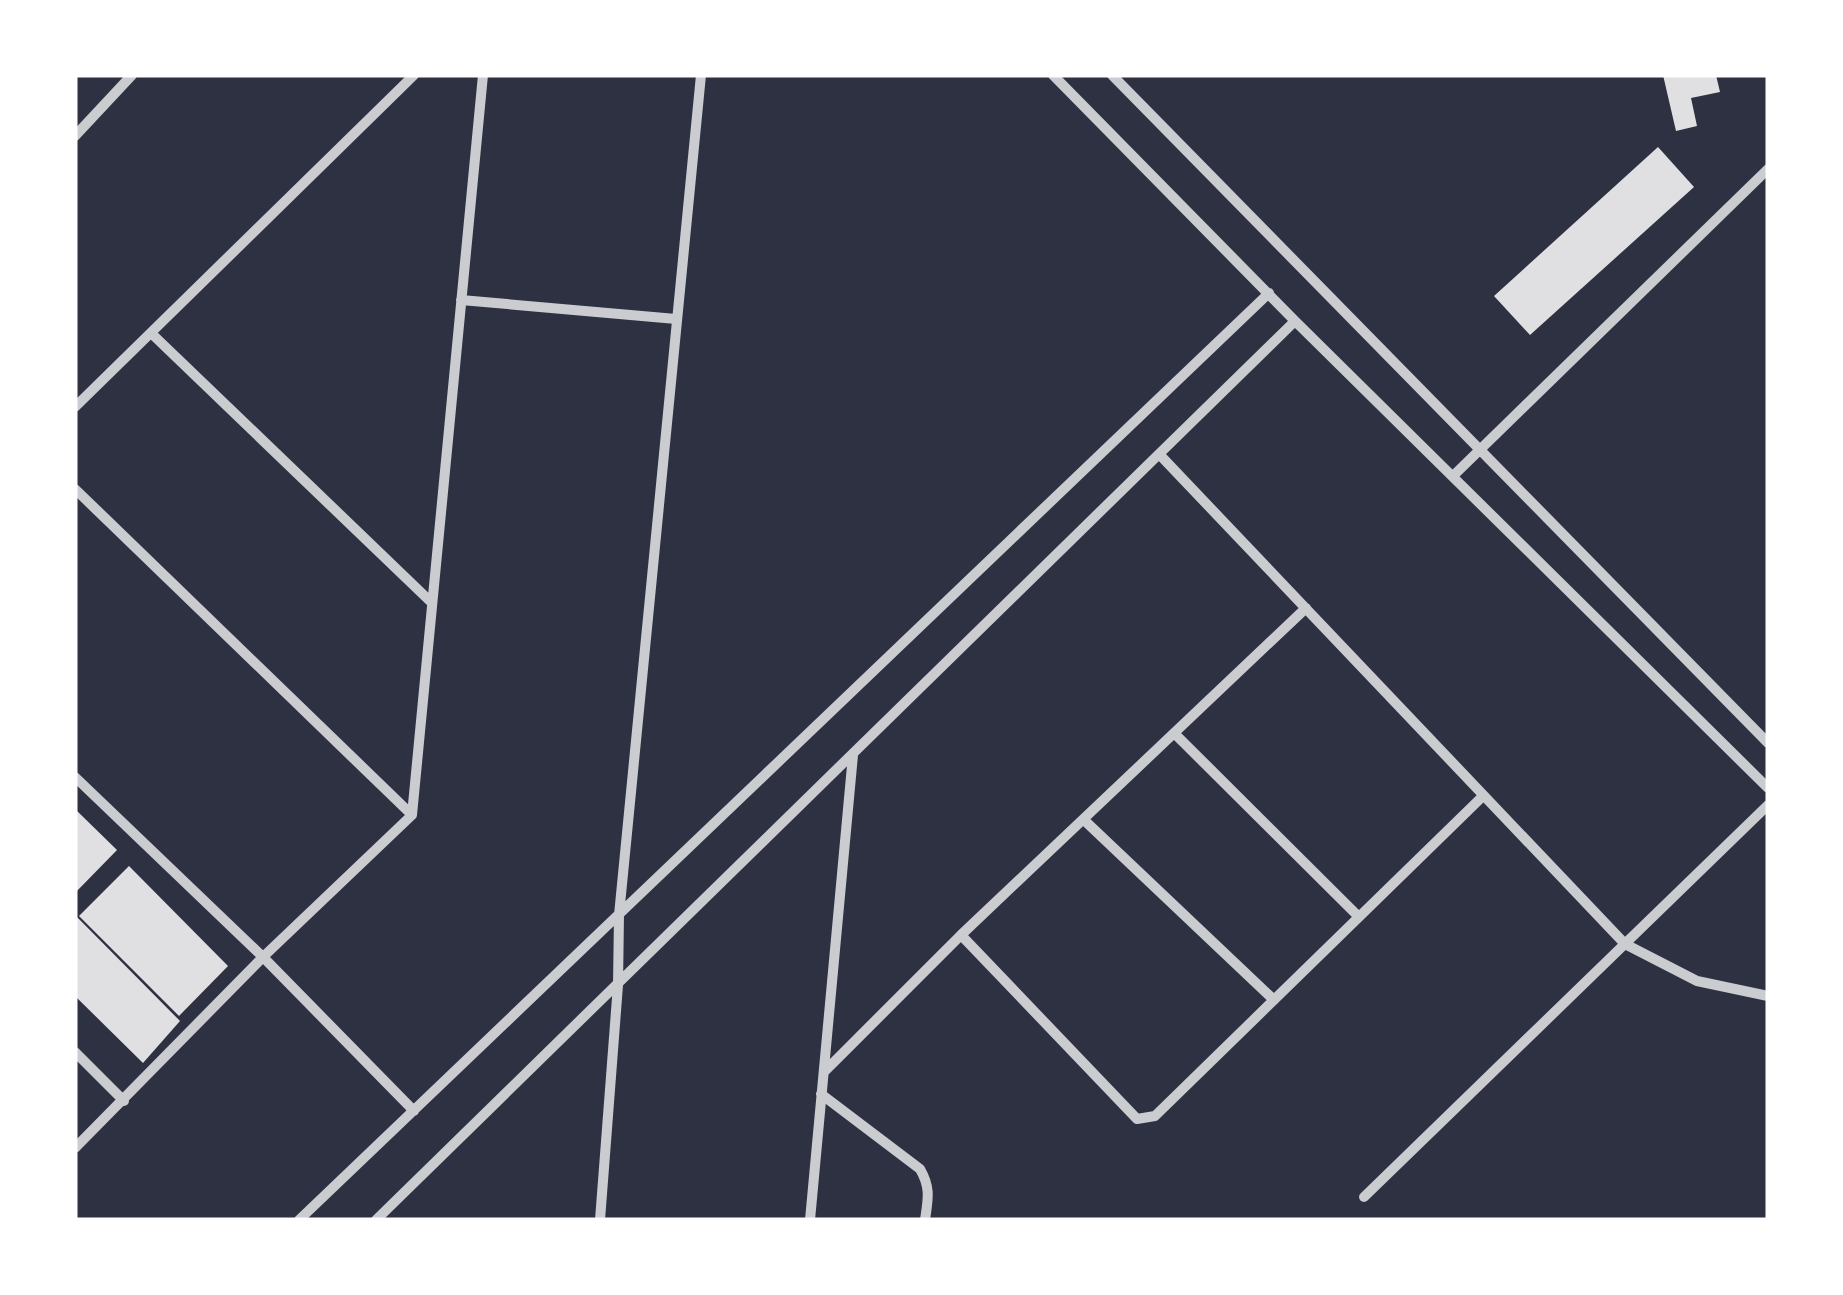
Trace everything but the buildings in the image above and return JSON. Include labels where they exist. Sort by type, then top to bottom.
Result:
[{"type":"street","points":[[75,136],[132,75]]},
{"type":"street","points":[[75,408],[414,75]]},
{"type":"street","points":[[75,1148],[263,957],[412,815],[483,75]]},
{"type":"street","points":[[600,1220],[618,985],[619,915],[702,75]]},
{"type":"street","points":[[1053,75],[1768,788]]},
{"type":"street","points":[[1112,75],[1768,743]]},
{"type":"street","points":[[1453,476],[1768,169]]},
{"type":"street","points":[[299,1220],[1269,293]]},
{"type":"street","points":[[461,300],[676,319]]},
{"type":"street","points":[[376,1220],[1296,320]]},
{"type":"street","points":[[151,333],[432,603]]},
{"type":"street","points":[[1159,454],[1625,944],[1696,981],[1768,996]]},
{"type":"street","points":[[75,488],[412,815]]},
{"type":"street","points":[[824,1072],[961,935],[1306,608]]},
{"type":"street","points":[[1174,733],[1359,917]]},
{"type":"street","points":[[810,1220],[853,754]]},
{"type":"street","points":[[75,778],[263,957],[414,1112]]},
{"type":"street","points":[[961,935],[1137,1119],[1156,1116],[1483,796]]},
{"type":"street","points":[[1364,1197],[1768,805]]},
{"type":"street","points":[[1084,820],[1274,1000]]},
{"type":"street","points":[[75,1052],[124,1101]]},
{"type":"street","points":[[822,1094],[920,1168],[928,1182],[925,1220]]}]
